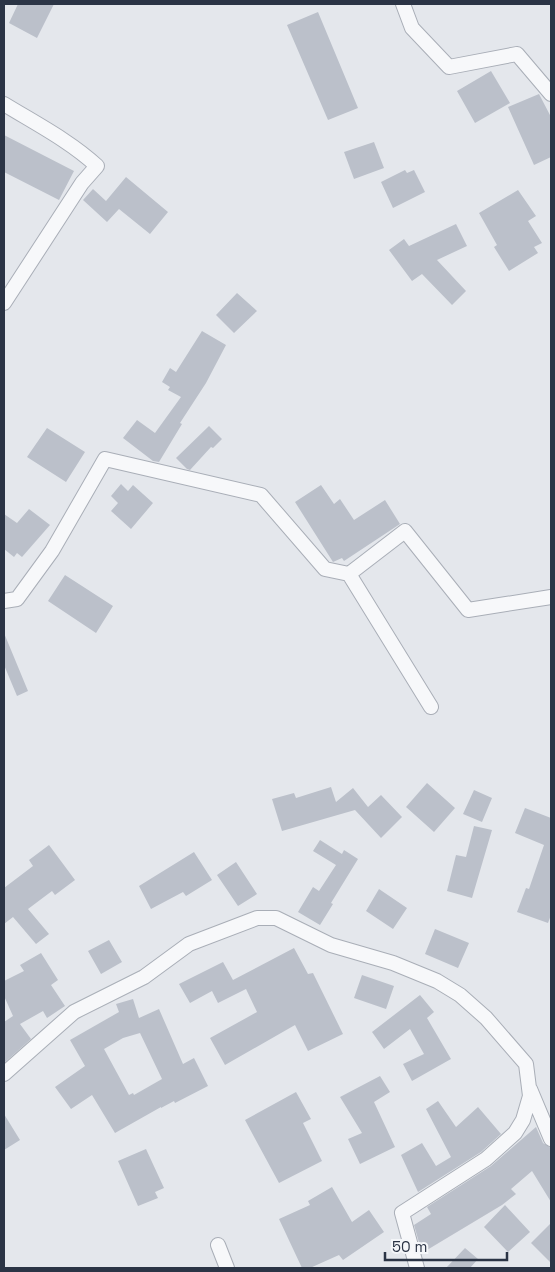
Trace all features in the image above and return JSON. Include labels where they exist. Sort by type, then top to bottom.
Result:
[{"type":"street","points":[[403,4],[412,28],[449,67],[517,54],[551,94]]},
{"type":"street","points":[[4,104],[56,137],[68,142],[97,166],[82,183],[4,303]]},
{"type":"street","points":[[4,601],[17,599],[52,551],[105,459],[261,495],[324,569],[349,574],[431,707]]},
{"type":"street","points":[[349,574],[405,531],[468,610],[551,597]]},
{"type":"street","points":[[4,1074],[74,1012],[144,977],[189,944],[257,918],[276,918],[331,945],[394,963],[437,981],[460,995],[486,1018],[526,1064],[530,1096],[526,1112],[515,1133],[486,1159],[402,1213],[417,1268]]},
{"type":"street","points":[[529,1085],[551,1139]]},
{"type":"street","points":[[218,1245],[227,1268]]},
{"type":"building","points":[[18,4],[54,4],[37,38],[9,23]]},
{"type":"building","points":[[318,12],[358,108],[328,120],[287,25]]},
{"type":"building","points":[[491,71],[510,103],[475,123],[457,91]]},
{"type":"building","points":[[539,94],[551,117],[551,157],[534,165],[508,107]]},
{"type":"building","points":[[4,135],[74,171],[59,200],[4,172]]},
{"type":"building","points":[[374,142],[384,168],[354,179],[344,152]]},
{"type":"building","points":[[405,170],[407,173],[414,170],[425,192],[393,208],[381,182]]},
{"type":"building","points":[[126,177],[168,212],[150,234],[119,209],[107,222],[83,200],[93,189],[106,201]]},
{"type":"building","points":[[518,190],[536,216],[528,221],[542,243],[534,247],[538,253],[509,271],[494,247],[497,245],[479,213]]},
{"type":"building","points":[[456,224],[467,246],[437,260],[466,291],[452,305],[422,274],[412,281],[389,250],[404,239],[409,246]]},
{"type":"building","points":[[237,293],[257,311],[234,333],[216,315]]},
{"type":"building","points":[[202,331],[226,345],[206,383],[180,423],[182,424],[159,462],[153,461],[123,438],[137,420],[155,433],[181,397],[168,390],[170,387],[162,382],[170,368],[176,372]]},
{"type":"building","points":[[209,426],[222,439],[213,448],[211,447],[190,470],[187,469],[176,458]]},
{"type":"building","points":[[47,428],[85,452],[66,482],[27,457]]},
{"type":"building","points":[[121,484],[128,491],[133,485],[153,503],[131,529],[111,511],[118,503],[111,496]]},
{"type":"building","points":[[321,485],[334,504],[340,499],[354,520],[385,500],[400,524],[344,561],[342,558],[333,562],[295,502]]},
{"type":"building","points":[[29,509],[50,525],[22,557],[17,553],[14,557],[4,549],[4,514],[17,523]]},
{"type":"building","points":[[65,575],[113,606],[96,633],[48,601]]},
{"type":"building","points":[[4,633],[28,691],[17,696],[4,665]]},
{"type":"building","points":[[427,783],[455,808],[434,832],[406,807]]},
{"type":"building","points":[[331,787],[336,802],[353,788],[368,807],[381,795],[402,817],[381,838],[355,810],[282,831],[272,799],[294,793],[296,798]]},
{"type":"building","points":[[474,790],[492,798],[482,822],[463,814]]},
{"type":"building","points":[[525,808],[551,818],[551,915],[548,923],[517,912],[526,888],[529,889],[544,845],[515,833]]},
{"type":"building","points":[[474,826],[492,830],[472,898],[447,891],[456,855],[466,857]]},
{"type":"building","points":[[320,840],[342,854],[344,850],[358,859],[320,925],[298,912],[313,887],[319,891],[336,865],[313,851]]},
{"type":"building","points":[[49,845],[75,880],[55,895],[52,891],[28,909],[49,934],[36,944],[13,917],[4,924],[4,888],[33,866],[29,860]]},
{"type":"building","points":[[194,852],[212,880],[186,896],[183,892],[151,909],[139,886]]},
{"type":"building","points":[[236,862],[257,894],[238,906],[217,875]]},
{"type":"building","points":[[379,889],[407,908],[393,929],[366,911]]},
{"type":"building","points":[[435,929],[469,943],[458,968],[425,954]]},
{"type":"building","points":[[109,940],[122,962],[101,974],[88,951]]},
{"type":"building","points":[[294,948],[308,974],[313,973],[343,1034],[308,1051],[295,1025],[225,1065],[210,1038],[257,1012],[246,989],[218,1003],[212,991],[190,1003],[179,984],[223,962],[233,980]]},
{"type":"building","points":[[41,953],[58,980],[51,985],[65,1006],[47,1018],[43,1011],[20,1024],[31,1039],[4,1063],[4,1022],[13,1016],[4,996],[4,981],[24,971],[20,965]]},
{"type":"building","points":[[362,975],[394,986],[386,1009],[354,998]]},
{"type":"building","points":[[420,995],[434,1012],[427,1018],[451,1059],[412,1081],[403,1064],[424,1054],[410,1029],[384,1049],[372,1032]]},
{"type":"building","points":[[133,999],[139,1018],[159,1009],[183,1064],[194,1058],[208,1086],[175,1103],[174,1101],[161,1107],[115,1133],[92,1095],[71,1109],[55,1087],[85,1066],[70,1040],[119,1012],[116,1004]],"holes":[[[140,1033],[162,1079],[134,1095],[133,1093],[129,1095],[104,1049],[123,1038]]]},
{"type":"building","points":[[380,1076],[390,1092],[374,1102],[395,1147],[360,1164],[348,1139],[362,1133],[340,1097]]},
{"type":"building","points":[[296,1092],[311,1119],[303,1123],[322,1161],[279,1183],[245,1120]]},
{"type":"building","points":[[438,1101],[456,1127],[478,1107],[501,1134],[481,1152],[418,1192],[401,1155],[422,1143],[436,1166],[451,1157],[426,1109]]},
{"type":"building","points":[[4,1114],[20,1140],[4,1150]]},
{"type":"building","points":[[536,1127],[543,1143],[551,1148],[551,1202],[532,1171],[511,1189],[516,1194],[502,1205],[422,1253],[414,1225],[431,1214],[427,1207],[491,1166]]},
{"type":"building","points":[[146,1149],[164,1188],[155,1192],[158,1198],[138,1206],[118,1161]]},
{"type":"building","points":[[332,1187],[352,1222],[369,1210],[384,1232],[343,1260],[339,1255],[310,1268],[302,1268],[279,1219],[310,1205],[308,1201]]},
{"type":"building","points":[[505,1205],[530,1232],[508,1252],[484,1227]]},
{"type":"building","points":[[551,1223],[551,1263],[531,1243]]},
{"type":"building","points":[[465,1248],[478,1259],[470,1268],[446,1268]]}]
